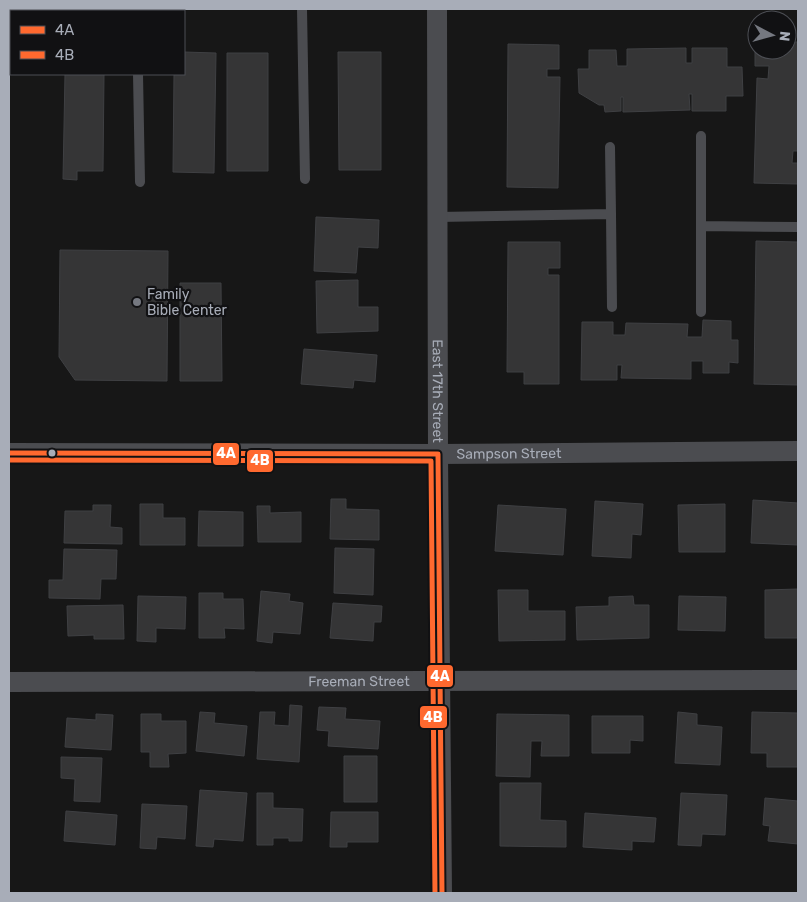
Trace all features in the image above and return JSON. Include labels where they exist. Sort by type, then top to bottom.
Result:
[{"type":"street","name":"East 17th Street","points":[[437,9],[438,454],[442,893]]},
{"type":"street","name":"Sampson Street","points":[[9,453],[438,454],[798,451]]},
{"type":"street","name":"Freeman Street","points":[[9,682],[798,680]]},
{"type":"lane","points":[[302,9],[305,179]]},
{"type":"lane","points":[[138,75],[140,182]]},
{"type":"lane","points":[[702,136],[702,312]]},
{"type":"lane","points":[[610,147],[612,307]]},
{"type":"lane","points":[[438,217],[611,214]]},
{"type":"lane","points":[[701,226],[798,227]]},
{"type":"building","points":[[798,42],[798,151],[793,151],[792,163],[798,163],[798,184],[754,183],[757,78],[768,79],[769,66],[755,66],[755,60],[797,60]]},
{"type":"building","points":[[508,44],[559,45],[559,69],[547,69],[547,77],[560,77],[558,188],[507,187]]},
{"type":"building","points":[[686,48],[686,63],[692,63],[692,48],[727,48],[727,67],[742,67],[743,96],[726,96],[726,111],[692,111],[692,94],[689,94],[690,110],[623,112],[623,97],[621,97],[621,111],[605,112],[604,105],[599,105],[579,93],[578,69],[589,69],[589,50],[616,50],[617,66],[627,66],[627,49]]},
{"type":"building","points":[[185,52],[216,53],[214,173],[173,172],[174,75],[185,75]]},
{"type":"building","points":[[338,52],[381,52],[381,170],[339,170]]},
{"type":"building","points":[[227,53],[268,53],[268,171],[227,171]]},
{"type":"building","points":[[65,75],[104,75],[103,171],[77,171],[77,180],[63,179]]},
{"type":"building","points":[[316,217],[379,220],[378,248],[358,247],[356,273],[314,271]]},
{"type":"building","points":[[756,241],[798,242],[798,385],[754,384]]},
{"type":"building","points":[[508,242],[560,242],[560,268],[548,268],[548,275],[559,275],[559,384],[524,384],[524,372],[507,372]]},
{"type":"building","points":[[60,250],[168,251],[167,381],[75,380],[59,357]]},
{"type":"building","points":[[358,280],[358,307],[378,307],[378,331],[317,333],[316,281]]},
{"type":"building","points":[[180,283],[221,283],[222,381],[180,381]]},
{"type":"building","points":[[703,320],[731,321],[731,340],[738,340],[738,363],[729,362],[729,373],[703,373],[703,361],[691,361],[691,379],[621,378],[622,365],[617,365],[617,380],[581,380],[582,322],[613,322],[613,335],[625,335],[626,323],[688,324],[687,337],[702,337]]},
{"type":"building","points":[[304,349],[377,355],[375,382],[354,380],[353,388],[301,384]]},
{"type":"building","points":[[331,499],[346,499],[346,509],[379,510],[379,540],[330,539]]},
{"type":"building","points":[[753,500],[798,503],[798,545],[751,543]]},
{"type":"building","points":[[595,501],[643,504],[641,535],[632,534],[631,558],[592,556]]},
{"type":"building","points":[[140,504],[163,504],[163,518],[185,518],[185,545],[140,545]]},
{"type":"building","points":[[725,504],[725,552],[679,552],[678,505]]},
{"type":"building","points":[[93,505],[111,505],[110,527],[122,528],[122,544],[64,543],[65,511],[93,511]]},
{"type":"building","points":[[498,505],[566,509],[563,555],[495,551]]},
{"type":"building","points":[[257,506],[270,506],[270,513],[301,512],[301,542],[258,542]]},
{"type":"building","points":[[199,511],[243,512],[243,546],[198,546]]},
{"type":"building","points":[[335,548],[374,549],[373,595],[334,593]]},
{"type":"building","points":[[64,549],[117,550],[116,579],[101,579],[100,599],[49,598],[49,580],[63,580]]},
{"type":"building","points":[[798,589],[798,638],[765,638],[765,590]]},
{"type":"building","points":[[498,590],[528,590],[528,611],[565,611],[565,640],[499,641]]},
{"type":"building","points":[[261,591],[290,594],[289,601],[303,603],[300,634],[273,632],[272,643],[257,641]]},
{"type":"building","points":[[199,593],[223,593],[223,599],[243,599],[244,629],[224,628],[225,638],[199,638]]},
{"type":"building","points":[[138,596],[186,597],[185,629],[156,628],[156,642],[137,641]]},
{"type":"building","points":[[633,596],[634,605],[649,605],[649,638],[577,640],[576,607],[609,606],[609,597]]},
{"type":"building","points":[[679,596],[726,597],[725,631],[678,630]]},
{"type":"building","points":[[333,603],[382,606],[381,622],[374,622],[373,641],[330,638]]},
{"type":"building","points":[[123,605],[124,639],[94,639],[94,635],[68,636],[67,606]]},
{"type":"building","points":[[290,705],[302,706],[299,762],[257,759],[260,712],[275,712],[274,725],[289,726]]},
{"type":"building","points":[[319,707],[346,708],[345,719],[380,721],[378,749],[328,746],[329,731],[317,730]]},
{"type":"building","points":[[200,712],[215,713],[214,723],[247,726],[244,756],[196,751]]},
{"type":"building","points":[[678,712],[697,714],[697,725],[722,727],[720,765],[675,763]]},
{"type":"building","points":[[752,712],[798,713],[798,767],[767,767],[767,753],[751,753]]},
{"type":"building","points":[[96,714],[113,715],[111,750],[65,747],[67,718],[96,720]]},
{"type":"building","points":[[141,714],[161,714],[161,721],[186,721],[186,753],[168,754],[169,767],[150,767],[150,752],[141,752]]},
{"type":"building","points":[[497,714],[569,715],[569,756],[541,756],[542,741],[531,741],[530,777],[496,776]]},
{"type":"building","points":[[592,716],[643,716],[643,741],[630,740],[630,753],[592,753]]},
{"type":"building","points":[[344,756],[377,756],[377,802],[344,802]]},
{"type":"building","points":[[61,757],[102,758],[100,802],[74,801],[75,779],[61,778]]},
{"type":"building","points":[[500,783],[541,783],[540,820],[566,821],[566,847],[500,846]]},
{"type":"building","points":[[200,790],[247,793],[243,841],[214,839],[213,847],[196,846]]},
{"type":"building","points":[[257,793],[273,793],[273,808],[303,809],[302,841],[289,841],[289,838],[273,838],[273,845],[257,845]]},
{"type":"building","points":[[681,793],[727,795],[725,835],[702,834],[701,846],[678,845]]},
{"type":"building","points":[[765,798],[798,801],[798,844],[768,841],[770,826],[763,825]]},
{"type":"building","points":[[142,804],[187,806],[185,839],[157,837],[156,849],[140,848]]},
{"type":"building","points":[[66,811],[117,815],[115,845],[64,841]]},
{"type":"building","points":[[331,812],[378,812],[378,842],[347,842],[347,847],[330,847]]},
{"type":"building","points":[[585,813],[656,818],[654,842],[632,841],[632,850],[583,847]]},
{"type":"transit line","name":"4A","points":[[9,453],[438,454],[442,893]]},
{"type":"transit line","name":"4B","points":[[9,460],[431,461],[435,893]]},
{"type":"place","name":"Family Bible Center","points":[[137,302]]}]
